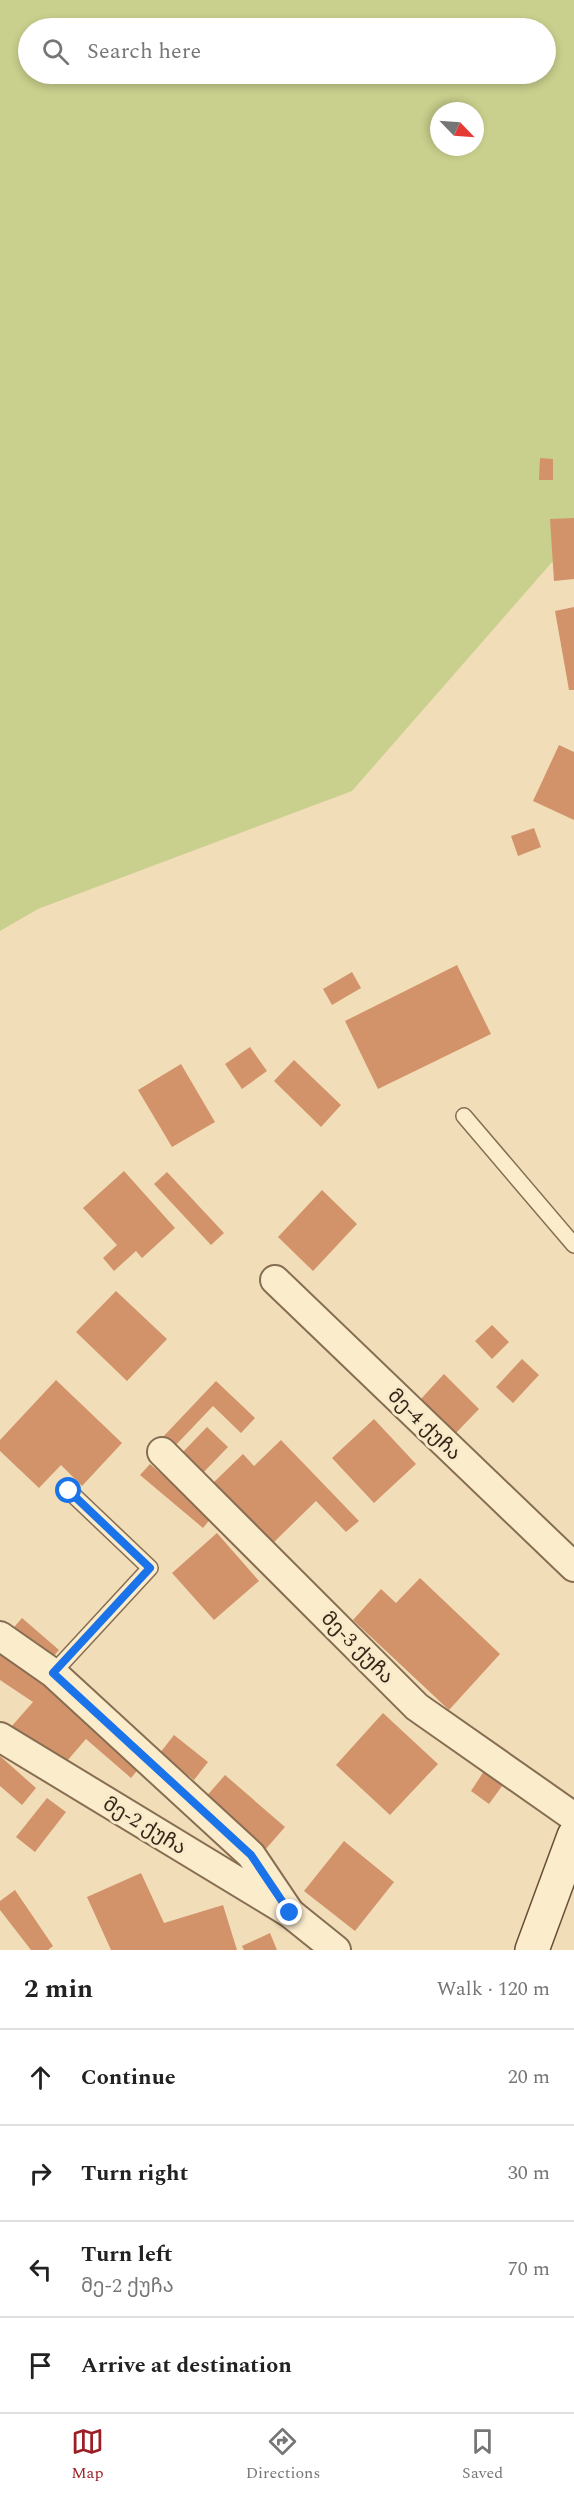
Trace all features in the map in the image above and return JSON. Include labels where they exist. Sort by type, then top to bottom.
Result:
[{"type":"main road","points":[[532,1950],[574,1836]]},
{"type":"street","name":"მე-4 ქუჩა","points":[[275,1280],[574,1567]]},
{"type":"street","name":"მე-3 ქუჩა","points":[[162,1452],[417,1707],[574,1817]]},
{"type":"street","name":"მე-2 ქუჩა","points":[[0,1636],[53,1673],[251,1855],[290,1913]]},
{"type":"street","name":"მე-2 ქუჩა","points":[[0,1737],[290,1913],[336,1950]]},
{"type":"lane","points":[[464,1116],[574,1245]]},
{"type":"lane","points":[[53,1673],[150,1568],[69,1491]]},
{"type":"green space","points":[[0,0],[574,0],[574,537],[352,791],[38,909],[0,931]]},
{"type":"building","points":[[540,458],[553,459],[553,480],[539,480]]},
{"type":"building","points":[[574,518],[574,579],[554,581],[550,519]]},
{"type":"building","points":[[574,607],[574,690],[569,690],[555,611]]},
{"type":"building","points":[[559,745],[574,752],[574,820],[533,801]]},
{"type":"building","points":[[534,828],[541,847],[518,856],[511,836]]},
{"type":"building","points":[[457,965],[491,1034],[378,1089],[345,1021]]},
{"type":"building","points":[[352,972],[361,988],[332,1005],[323,989]]},
{"type":"building","points":[[250,1047],[267,1071],[242,1089],[225,1064]]},
{"type":"building","points":[[294,1060],[341,1105],[321,1127],[274,1081]]},
{"type":"building","points":[[181,1064],[215,1122],[172,1147],[138,1090]]},
{"type":"building","points":[[124,1171],[175,1228],[142,1258],[136,1251],[114,1271],[103,1258],[117,1245],[83,1208]]},
{"type":"building","points":[[167,1172],[224,1233],[211,1245],[154,1184]]},
{"type":"building","points":[[322,1190],[357,1224],[313,1271],[278,1237]]},
{"type":"building","points":[[116,1291],[167,1339],[127,1381],[76,1332]]},
{"type":"building","points":[[492,1325],[509,1342],[492,1359],[475,1341]]},
{"type":"building","points":[[522,1359],[539,1375],[513,1403],[496,1387]]},
{"type":"building","points":[[444,1374],[479,1409],[455,1434],[420,1400]]},
{"type":"building","points":[[56,1380],[122,1443],[82,1486],[61,1465],[39,1488],[0,1451],[0,1440]]},
{"type":"building","points":[[216,1381],[255,1418],[241,1433],[213,1406],[172,1449],[161,1439]]},
{"type":"building","points":[[374,1419],[416,1464],[374,1503],[332,1458]]},
{"type":"building","points":[[207,1427],[228,1447],[199,1477],[178,1457]]},
{"type":"building","points":[[281,1440],[359,1521],[346,1532],[316,1501],[272,1544],[213,1483],[243,1454],[254,1466]]},
{"type":"building","points":[[150,1464],[212,1517],[203,1528],[140,1475]]},
{"type":"building","points":[[217,1533],[259,1581],[214,1620],[172,1573]]},
{"type":"building","points":[[420,1578],[500,1654],[449,1710],[353,1620],[381,1589],[396,1603]]},
{"type":"building","points":[[22,1618],[59,1650],[46,1665],[9,1633]]},
{"type":"building","points":[[0,1655],[46,1686],[140,1767],[131,1778],[86,1739],[60,1769],[11,1727],[33,1702],[0,1680]]},
{"type":"building","points":[[383,1713],[438,1764],[390,1815],[336,1765]]},
{"type":"building","points":[[174,1735],[208,1762],[194,1780],[160,1753]]},
{"type":"building","points":[[0,1756],[36,1788],[22,1805],[0,1786]]},
{"type":"building","points":[[486,1768],[505,1782],[489,1804],[471,1791]]},
{"type":"building","points":[[225,1775],[285,1827],[264,1851],[204,1799]]},
{"type":"building","points":[[47,1798],[66,1812],[35,1852],[16,1837]]},
{"type":"building","points":[[344,1841],[394,1882],[355,1931],[304,1891]]},
{"type":"building","points":[[141,1873],[164,1923],[223,1905],[237,1950],[111,1950],[87,1897]]},
{"type":"building","points":[[15,1890],[53,1946],[48,1950],[31,1950],[0,1910],[0,1901]]},
{"type":"building","points":[[270,1933],[277,1950],[244,1950],[242,1946]]},
{"type":"route","points":[[69,1491],[150,1568],[53,1673],[251,1855],[290,1913]]}]
